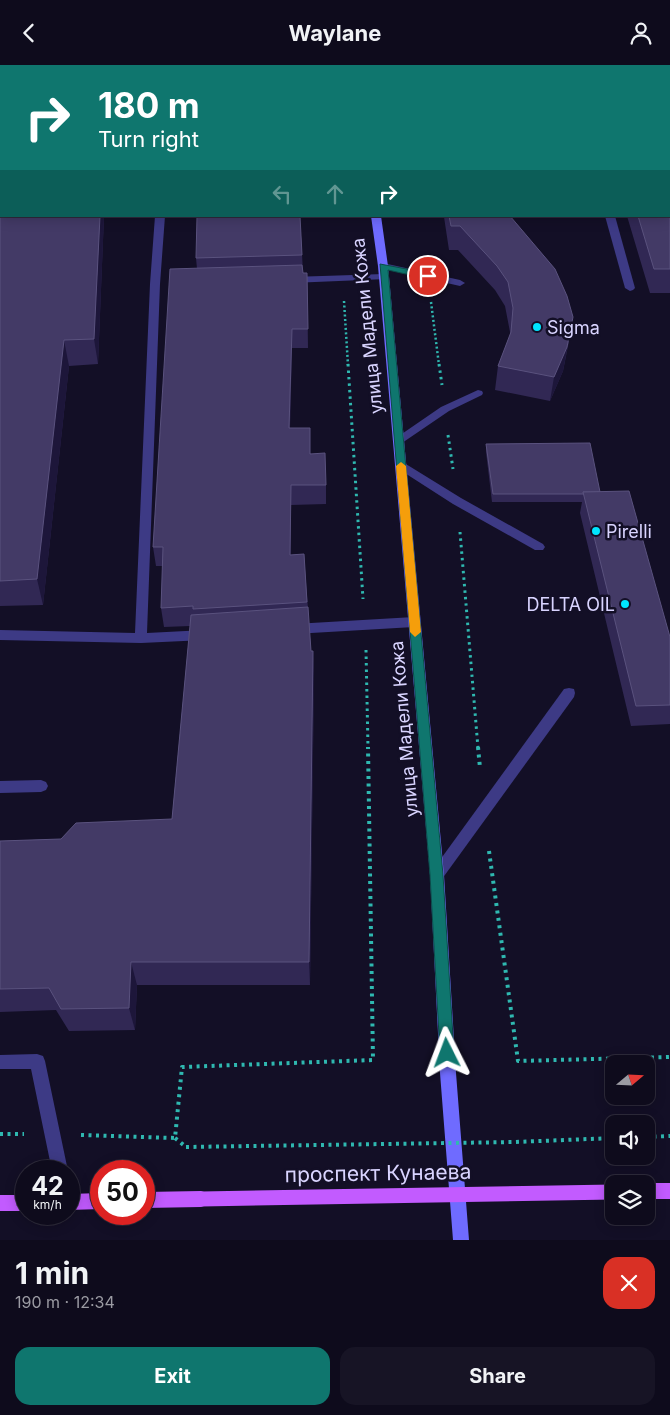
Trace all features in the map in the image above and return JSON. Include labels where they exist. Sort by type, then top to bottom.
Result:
[{"type":"main road","name":"улица Мадели Кожа","points":[[376,217],[401,465],[437,875],[448,1073],[461,1240]]},
{"type":"main road","points":[[655,1191],[670,1191]]},
{"type":"main road","name":"проспект Кунаева","points":[[155,1200],[605,1192]]},
{"type":"main road","points":[[0,1203],[15,1203]]},
{"type":"lane","points":[[141,638],[160,284],[160,217]]},
{"type":"lane","points":[[610,217],[630,288]]},
{"type":"lane","points":[[284,280],[343,278],[383,271],[428,276],[460,283]]},
{"type":"lane","points":[[398,440],[445,409],[478,393]]},
{"type":"lane","points":[[401,465],[457,501],[539,547]]},
{"type":"lane","points":[[278,630],[414,622]]},
{"type":"lane","points":[[0,635],[141,638],[219,634]]},
{"type":"lane","points":[[437,875],[569,693]]},
{"type":"lane","points":[[0,787],[41,786]]},
{"type":"lane","points":[[0,1062],[37,1061],[58,1160]]},
{"type":"path","points":[[428,276],[457,501],[484,811],[518,1061],[670,1057]]},
{"type":"path","points":[[175,1138],[182,1067],[372,1060],[365,625],[343,278]]},
{"type":"path","points":[[53,1134],[175,1138],[186,1147],[516,1142],[605,1138]]},
{"type":"path","points":[[655,1137],[670,1136]]},
{"type":"building","points":[[0,217],[100,217],[94,339],[64,340],[37,579],[0,581]]},
{"type":"building","points":[[197,217],[300,217],[302,255],[196,258]]},
{"type":"building","points":[[449,217],[511,217],[555,269],[567,296],[573,317],[567,347],[554,377],[498,366],[511,332],[513,308],[508,282],[497,266],[460,226],[451,226]]},
{"type":"building","points":[[638,217],[670,217],[670,269],[654,269]]},
{"type":"building","points":[[302,265],[303,273],[307,273],[308,329],[292,329],[289,428],[310,428],[310,454],[325,453],[326,485],[291,485],[290,555],[304,554],[307,602],[193,609],[193,606],[161,608],[163,547],[153,547],[170,269]]},
{"type":"building","points":[[590,443],[600,492],[583,492],[584,494],[493,494],[486,444]]},
{"type":"building","name":"DELTA OIL","points":[[629,491],[670,637],[670,705],[636,706],[583,492]]},
{"type":"building","points":[[308,607],[311,651],[313,651],[309,962],[131,962],[129,1008],[61,1009],[49,988],[0,989],[0,841],[61,839],[76,823],[172,819],[191,615]]},
{"type":"slow traffic","points":[[401,466],[415,632]]},
{"type":"place","name":"Sigma","points":[[537,327]]},
{"type":"place","name":"Pirelli","points":[[596,531]]},
{"type":"place","name":"DELTA OIL","points":[[625,604]]},
{"type":"route","points":[[428,276],[383,266],[437,875],[447,1053]]}]
